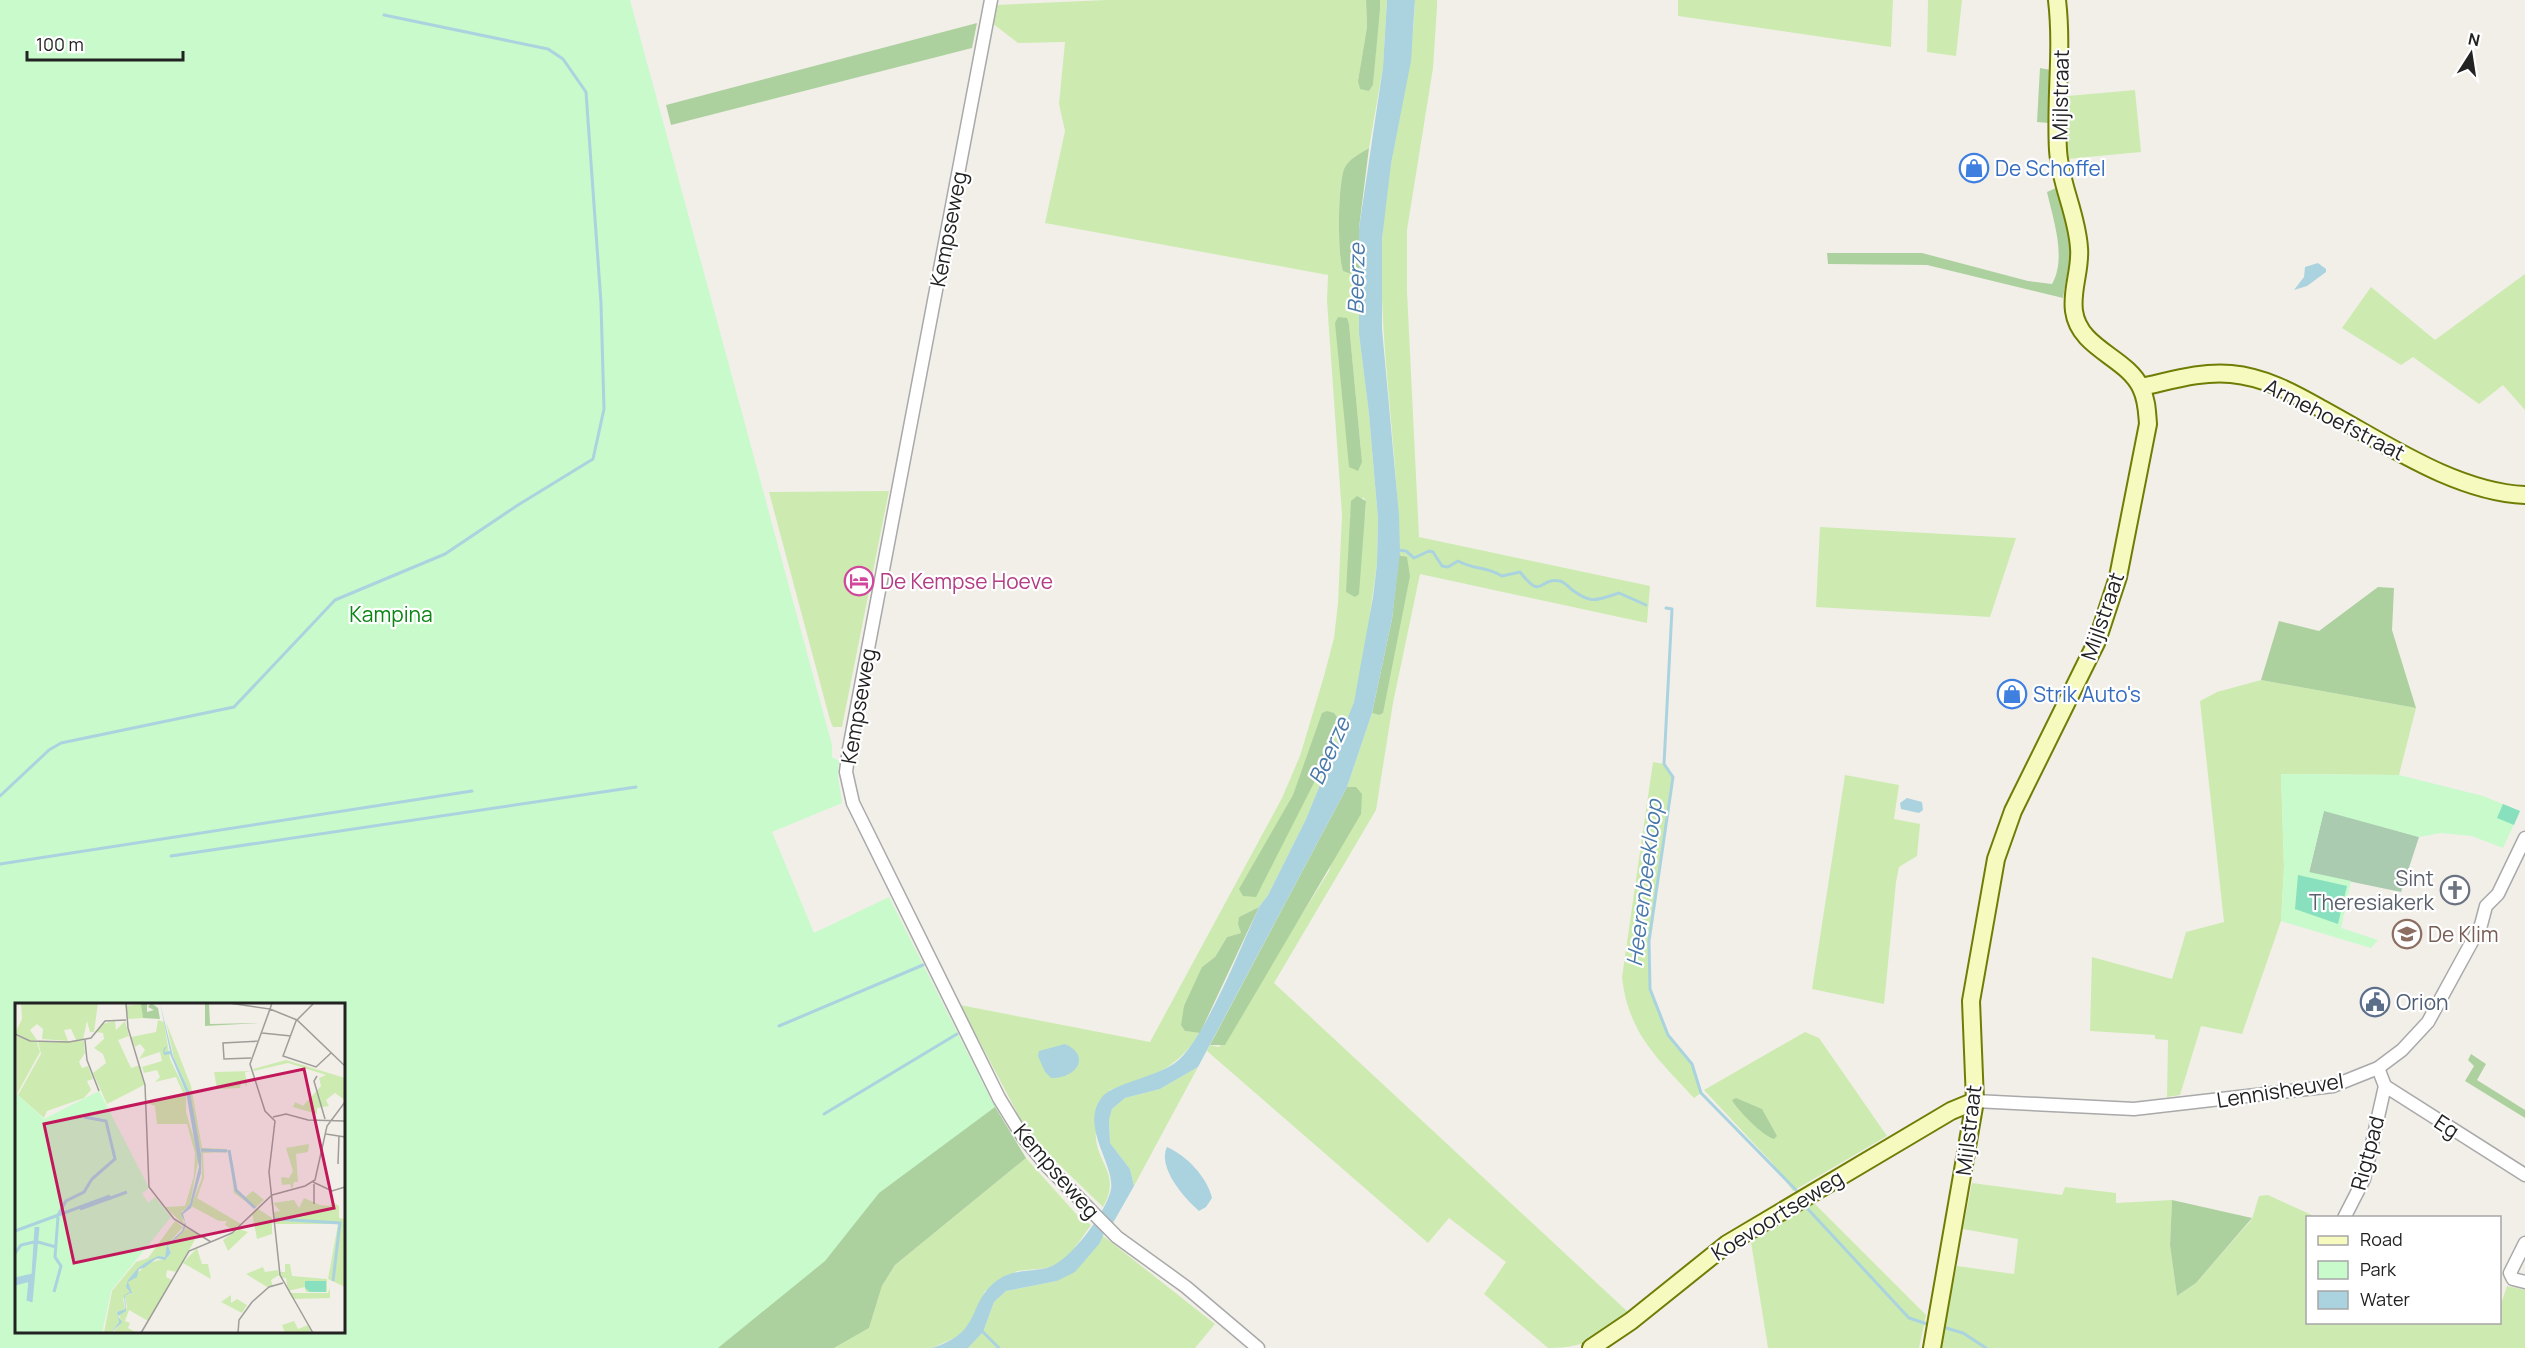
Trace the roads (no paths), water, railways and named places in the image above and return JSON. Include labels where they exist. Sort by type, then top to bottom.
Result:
[{"type":"street","name":"Kempseweg","points":[[991,0],[849,749],[847,779],[853,803],[999,1098],[1034,1150],[1108,1229],[1186,1287],[1258,1348]]},
{"type":"street","name":"Mijlstraat","points":[[1932,1348],[1975,1101],[1971,1001],[1996,859],[2013,811],[2097,641],[2112,596],[2148,424],[2147,406],[2141,387],[2126,369],[2089,339],[2077,322],[2074,311],[2079,251],[2058,150],[2062,51],[2057,0]]},
{"type":"street","name":"Armehoefstraat","points":[[2141,387],[2210,374],[2229,374],[2263,381],[2288,390],[2424,464],[2461,481],[2508,494],[2525,495]]},
{"type":"street","name":"Lennisheuvel","points":[[1975,1101],[2133,1109],[2332,1086],[2378,1068],[2402,1050],[2428,1022],[2481,926],[2486,906],[2498,894],[2525,838]]},
{"type":"street","points":[[2378,1068],[2385,1086]]},
{"type":"street","name":"Eg","points":[[2385,1086],[2525,1176]]},
{"type":"street","name":"Rigtpad","points":[[2345,1216],[2364,1179],[2385,1086]]},
{"type":"street","name":"Koevoortseweg","points":[[1591,1348],[1631,1321],[1714,1254],[1753,1227],[1951,1111],[1975,1101]]},
{"type":"street","points":[[2525,1243],[2510,1273],[2513,1279],[2525,1282]]},
{"type":"water","points":[[1387,0],[1415,0],[1411,61],[1391,164],[1382,239],[1382,329],[1399,515],[1400,552],[1392,619],[1372,713],[1347,787],[1198,1067],[1160,1089],[1125,1098],[1112,1109],[1109,1120],[1110,1143],[1130,1169],[1134,1186],[1113,1223],[1108,1223],[1100,1243],[1075,1272],[1057,1281],[1006,1291],[994,1302],[983,1332],[968,1348],[932,1348],[948,1342],[967,1326],[980,1300],[995,1282],[1014,1273],[1047,1268],[1066,1256],[1086,1235],[1103,1210],[1111,1189],[1111,1179],[1096,1132],[1094,1120],[1096,1108],[1107,1092],[1175,1063],[1198,1035],[1222,991],[1259,907],[1268,895],[1306,819],[1354,702],[1373,597],[1377,564],[1378,519],[1359,334],[1359,228],[1383,67]]},
{"type":"water","points":[[2318,263],[2326,269],[2326,272],[2307,286],[2294,290],[2304,277],[2305,267]]},
{"type":"water","points":[[1907,798],[1922,802],[1923,810],[1919,813],[1901,809],[1900,803]]},
{"type":"water","points":[[1065,1044],[1078,1055],[1078,1066],[1068,1075],[1051,1078],[1045,1072],[1038,1056],[1039,1051]]},
{"type":"water","points":[[1167,1147],[1188,1161],[1206,1182],[1212,1198],[1206,1207],[1199,1211],[1174,1182],[1166,1164]]},
{"type":"waterway","points":[[0,796],[49,750],[61,743],[234,707],[335,600],[445,554],[518,505],[593,459],[604,409],[601,303],[586,92],[563,59],[548,49],[384,15]]},
{"type":"waterway","name":"Heerenbeekloop","points":[[1397,550],[1406,551],[1414,558],[1429,551],[1433,552],[1442,566],[1448,567],[1458,561],[1502,576],[1520,572],[1533,586],[1537,587],[1547,582],[1560,581],[1589,599],[1594,600],[1619,593],[1646,605]]},
{"type":"waterway","name":"Heerenbeekloop","points":[[1666,608],[1672,609],[1664,764],[1673,777],[1649,941],[1650,989],[1668,1035],[1692,1064],[1701,1093],[1796,1190]]},
{"type":"waterway","points":[[171,856],[636,787]]},
{"type":"waterway","points":[[0,864],[472,791]]},
{"type":"waterway","points":[[779,1026],[923,965]]},
{"type":"waterway","points":[[824,1114],[957,1034]]},
{"type":"waterway","name":"Heerenbeekloop","points":[[1806,1207],[1909,1318],[1927,1324]]},
{"type":"waterway","name":"Heerenbeekloop","points":[[1946,1328],[1963,1333],[1986,1348]]},
{"type":"waterway","points":[[981,1330],[999,1348]]},
{"type":"place","name":"De Schoffel","points":[[1974,168]]},
{"type":"place","name":"De Kempse Hoeve","points":[[859,581]]},
{"type":"place","name":"Strik Auto's","points":[[2012,694]]},
{"type":"place","name":"Sint Theresiakerk","points":[[2455,890]]},
{"type":"place","name":"De Klim","points":[[2407,934]]},
{"type":"place","name":"Orion","points":[[2375,1002]]},
{"type":"water label","name":"Beerze","points":[[1356,279]]},
{"type":"water label","name":"Beerze","points":[[1329,751]]},
{"type":"park label","name":"Kampina","points":[[391,614]]}]
